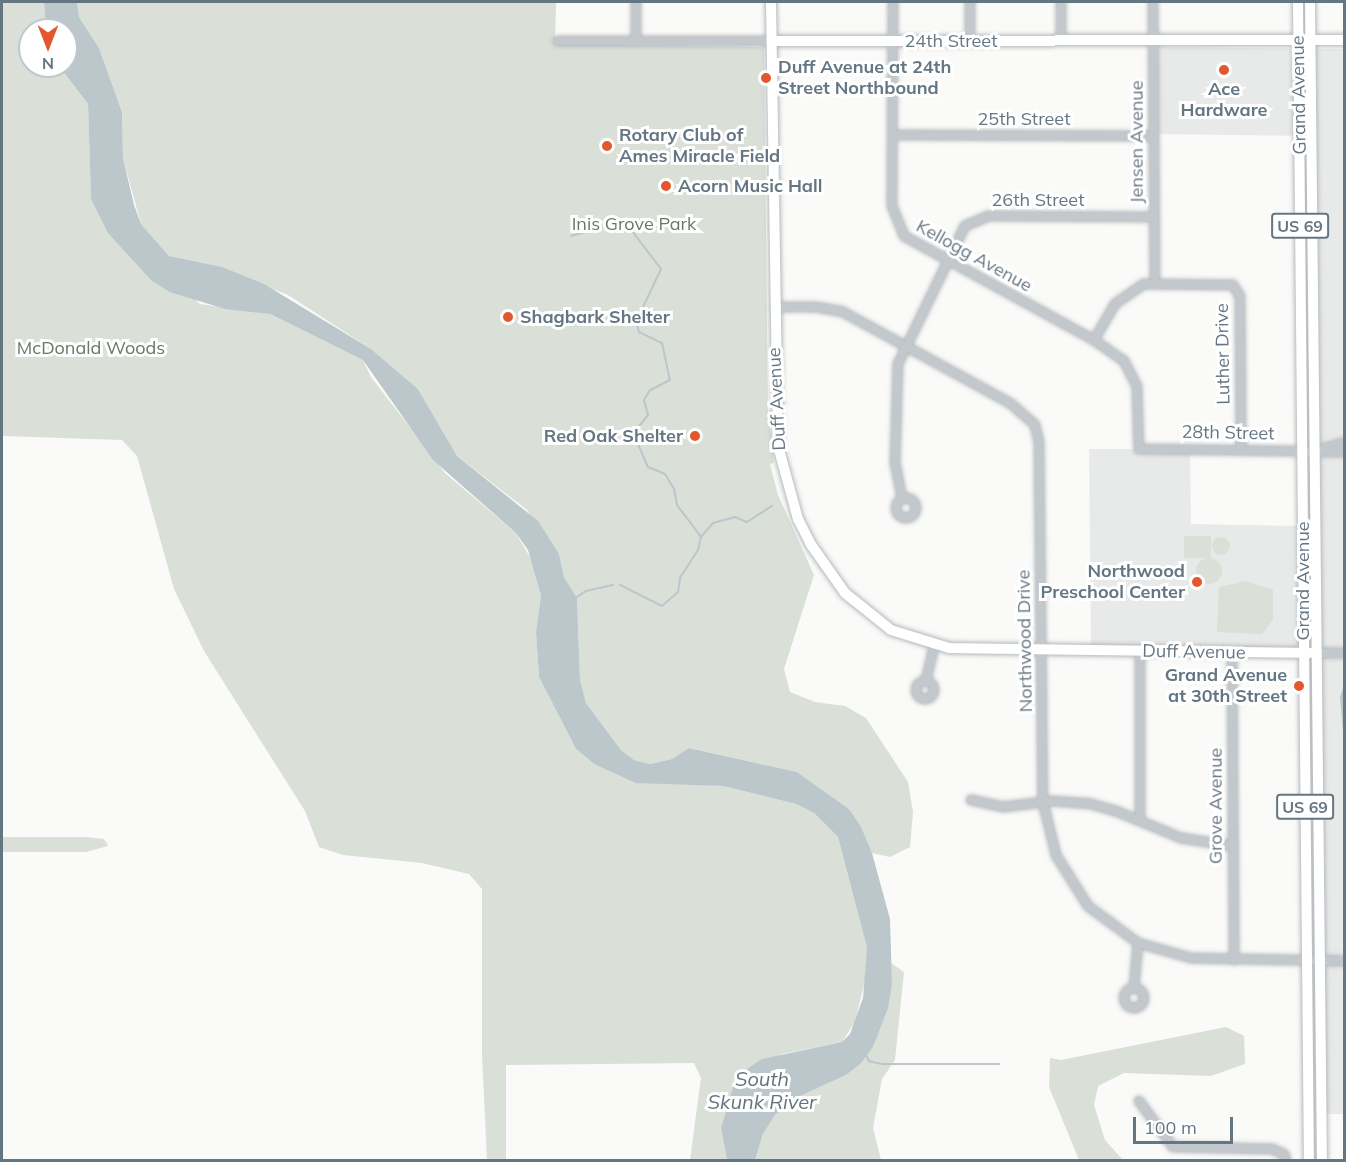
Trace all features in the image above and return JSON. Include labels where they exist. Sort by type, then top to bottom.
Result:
[{"type":"main road","name":"Duff Avenue","points":[[771,2],[774,307],[778,446],[786,484],[806,535],[831,576],[866,614],[898,634],[934,646],[1042,650],[1316,653]]},
{"type":"main road","name":"Grand Avenue","points":[[1298,2],[1309,1161]]},
{"type":"main road","name":"Grand Avenue","points":[[1310,2],[1320,449],[1316,653],[1322,1161]]},
{"type":"main road","name":"24th Street","points":[[773,41],[1344,40]]},
{"type":"street","points":[[636,2],[636,41]]},
{"type":"street","name":"Kellogg Avenue","points":[[893,2],[892,206],[897,227],[911,243],[1094,340],[1124,361],[1134,377],[1139,449]]},
{"type":"street","points":[[970,2],[970,41]]},
{"type":"street","points":[[1061,2],[1061,41]]},
{"type":"street","name":"Jensen Avenue","points":[[1153,2],[1155,282]]},
{"type":"street","name":"24th Street","points":[[558,41],[773,41]]},
{"type":"street","name":"25th Street","points":[[894,135],[1154,136]]},
{"type":"street","name":"26th Street","points":[[902,498],[895,463],[895,381],[904,346],[960,232],[978,217],[1154,217]]},
{"type":"street","name":"Luther Drive","points":[[1094,340],[1123,295],[1155,282],[1226,282],[1238,290],[1241,449]]},
{"type":"street","name":"Northwood Drive","points":[[774,307],[816,307],[843,312],[1015,406],[1035,425],[1039,443],[1044,802],[1050,841],[1071,883],[1098,915],[1138,943],[1191,958],[1344,961]]},
{"type":"street","points":[[1320,449],[1344,443]]},
{"type":"street","name":"28th Street","points":[[1139,449],[1320,449]]},
{"type":"street","points":[[1320,449],[1344,452]]},
{"type":"street","points":[[926,681],[934,646]]},
{"type":"street","points":[[1140,651],[1140,820]]},
{"type":"street","name":"Grove Avenue","points":[[1232,652],[1233,960]]},
{"type":"street","points":[[1316,653],[1344,653]]},
{"type":"street","points":[[971,800],[1003,807],[1044,802],[1090,804],[1140,820],[1181,838],[1233,846]]},
{"type":"street","points":[[1134,987],[1138,943]]},
{"type":"street","points":[[1139,1101],[1173,1147],[1272,1149],[1284,1154],[1286,1161]]},
{"type":"shaded area","points":[[1158,47],[1344,49],[1344,1114],[1326,1114],[1314,136],[1155,134]]},
{"type":"shaded area","name":"Northwood Preschool Center","points":[[1089,449],[1190,449],[1191,524],[1303,526],[1303,653],[1091,650]]},
{"type":"green space","name":"McDonald Woods","points":[[2,2],[44,2],[45,18],[18,18],[18,78],[68,78],[88,104],[91,199],[200,304],[270,314],[363,360],[371,377],[445,473],[516,533],[536,568],[541,595],[536,632],[539,677],[576,749],[594,764],[636,782],[723,786],[796,804],[814,813],[838,837],[867,948],[866,976],[855,1022],[842,1042],[782,1054],[733,1086],[721,1128],[727,1160],[690,1160],[701,1078],[694,1063],[506,1065],[506,1160],[487,1160],[482,1054],[482,889],[469,874],[422,863],[343,855],[319,847],[305,811],[204,651],[174,589],[137,456],[122,440],[2,436]]},
{"type":"green space","name":"Inis Grove Park","points":[[77,2],[556,2],[555,44],[764,47],[768,414],[774,463],[770,464],[778,495],[814,575],[784,669],[790,692],[815,702],[845,706],[866,718],[908,782],[913,812],[910,847],[890,857],[872,853],[849,809],[797,772],[690,748],[672,759],[650,764],[634,760],[621,750],[586,703],[580,680],[577,598],[564,577],[559,554],[526,509],[457,456],[418,389],[371,349],[288,295],[207,264],[169,256],[141,224],[123,158],[122,112],[99,48],[79,17]]},
{"type":"green space","points":[[1184,536],[1211,536],[1211,558],[1184,558]]},
{"type":"green space","points":[[1221,537],[1227,540],[1230,546],[1227,552],[1221,555],[1215,552],[1212,546],[1215,540]]},
{"type":"green space","points":[[1209,558],[1218,562],[1222,571],[1218,580],[1209,584],[1200,580],[1196,571],[1200,562]]},
{"type":"green space","points":[[1246,581],[1273,590],[1273,620],[1262,634],[1217,632],[1219,587]]},
{"type":"green space","points":[[2,837],[86,837],[104,839],[108,846],[86,852],[2,852]]},
{"type":"green space","points":[[891,963],[904,972],[895,1060],[882,1079],[873,1128],[881,1160],[755,1160],[763,1134],[775,1115],[798,1097],[846,1075],[873,1047],[892,984]]},
{"type":"green space","points":[[1226,1027],[1244,1036],[1245,1064],[1211,1076],[1124,1073],[1098,1086],[1094,1105],[1105,1140],[1123,1160],[1079,1160],[1049,1087],[1050,1058],[1061,1060]]},
{"type":"water","name":"South Skunk River","points":[[44,2],[77,2],[79,17],[99,48],[122,112],[123,158],[134,205],[141,224],[169,256],[222,267],[264,284],[371,349],[418,389],[457,456],[538,521],[559,554],[564,577],[577,598],[580,680],[586,703],[621,750],[634,760],[650,764],[672,759],[689,748],[797,772],[849,809],[861,827],[872,853],[890,919],[892,984],[888,1008],[873,1047],[861,1063],[846,1075],[798,1097],[775,1115],[763,1134],[755,1160],[727,1160],[721,1128],[733,1086],[744,1071],[762,1059],[842,1042],[850,1034],[863,998],[867,948],[838,837],[814,813],[796,804],[723,786],[636,783],[594,764],[576,749],[539,677],[536,632],[541,595],[528,550],[516,533],[433,460],[363,360],[270,314],[225,309],[170,292],[152,281],[108,233],[91,199],[88,104],[68,78],[78,78],[78,18],[45,18]]},
{"type":"water","points":[[1344,685],[1344,743],[1340,697]]},
{"type":"waterway","points":[[571,236],[617,223],[629,227],[661,269],[636,322],[639,332],[662,343],[670,380],[650,390],[644,400],[648,415],[636,430],[638,444],[648,467],[665,474],[674,489],[677,505],[701,537],[698,550],[680,578],[678,592],[662,606],[620,585]]},
{"type":"waterway","points":[[701,537],[713,523],[735,517],[747,522],[772,506]]},
{"type":"waterway","points":[[574,599],[586,591],[613,585]]},
{"type":"waterway","points":[[866,1055],[869,1061],[882,1064],[999,1064]]},
{"type":"place","name":"Ace Hardware","points":[[1224,70]]},
{"type":"place","name":"Duff Avenue at 24th Street Northbound","points":[[766,78]]},
{"type":"place","name":"Rotary Club of Ames Miracle Field","points":[[607,146]]},
{"type":"place","name":"Acorn Music Hall","points":[[666,186]]},
{"type":"place","name":"Shagbark Shelter","points":[[508,317]]},
{"type":"place","name":"Red Oak Shelter","points":[[695,436]]},
{"type":"place","name":"Northwood Preschool Center","points":[[1197,582]]},
{"type":"place","name":"Grand Avenue at 30th Street","points":[[1299,686]]}]
